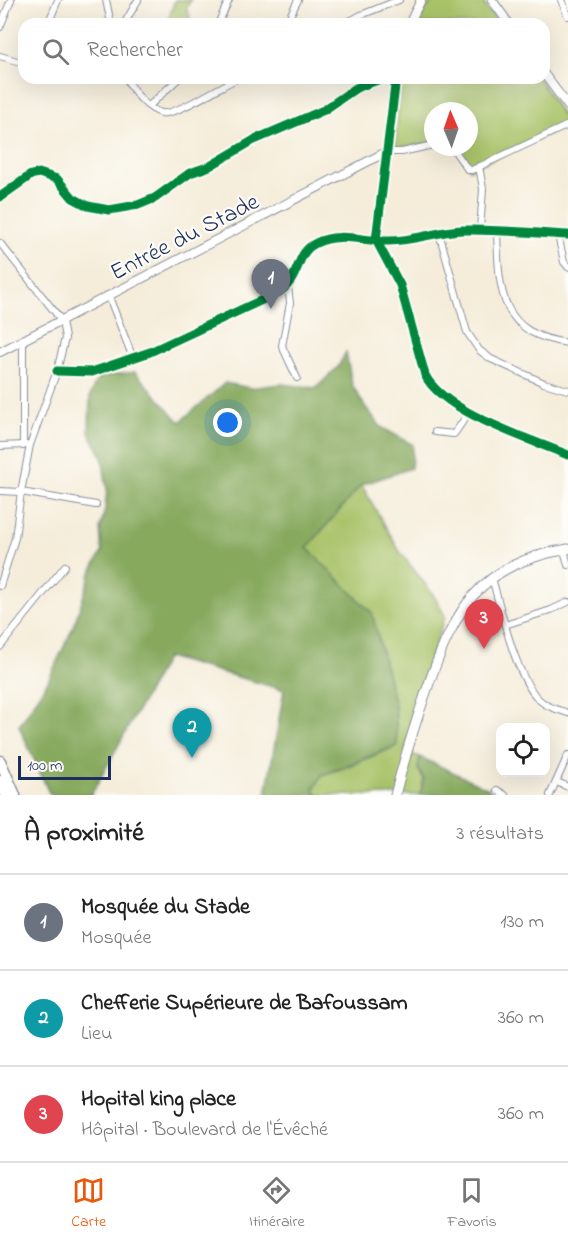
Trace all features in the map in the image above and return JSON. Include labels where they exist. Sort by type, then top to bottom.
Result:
[{"type":"highway","points":[[0,760],[6,790]]},
{"type":"main road","points":[[395,795],[419,712],[447,636],[468,600],[492,578],[518,563],[566,549]]},
{"type":"street","points":[[0,27],[11,0]]},
{"type":"street","points":[[50,18],[58,0]]},
{"type":"street","points":[[106,0],[110,18]]},
{"type":"street","points":[[128,18],[138,0]]},
{"type":"street","points":[[221,18],[229,0]]},
{"type":"street","points":[[289,18],[298,0]]},
{"type":"street","points":[[355,18],[399,0]]},
{"type":"street","points":[[412,18],[421,0]]},
{"type":"street","points":[[492,0],[505,18]]},
{"type":"street","points":[[561,0],[568,16]]},
{"type":"street","points":[[0,56],[18,61]]},
{"type":"street","points":[[550,82],[568,106]]},
{"type":"street","points":[[130,84],[155,111],[169,114],[226,84]]},
{"type":"street","points":[[149,106],[173,84]]},
{"type":"street","points":[[0,197],[31,175],[39,173],[57,179],[73,198],[88,206],[109,210],[138,205],[155,198],[190,173],[210,166],[254,140],[324,110],[356,88],[367,84]]},
{"type":"street","points":[[395,84],[376,240],[400,285],[428,379],[456,406],[468,414],[568,455]]},
{"type":"street","points":[[458,156],[468,170],[568,125]]},
{"type":"street","points":[[386,152],[402,152],[424,147]]},
{"type":"street","name":"Entrée du Stade","points":[[0,352],[386,152]]},
{"type":"street","points":[[479,166],[483,189],[480,230]]},
{"type":"street","points":[[297,378],[282,346],[290,303],[288,286],[303,254],[314,244],[333,237],[393,241],[439,233],[480,230],[568,235]]},
{"type":"street","points":[[497,231],[500,283],[506,305],[513,318],[533,333],[568,343]]},
{"type":"street","points":[[439,233],[467,332],[479,350],[491,359],[544,383],[568,390]]},
{"type":"street","points":[[558,235],[564,262],[568,267]]},
{"type":"street","points":[[0,243],[62,321],[65,338],[57,371],[27,445]]},
{"type":"street","points":[[57,371],[92,372],[150,352],[257,303],[288,286]]},
{"type":"street","points":[[109,297],[133,358]]},
{"type":"street","points":[[0,586],[13,549],[27,445],[23,341]]},
{"type":"street","points":[[435,432],[454,434],[468,414]]},
{"type":"street","points":[[0,446],[27,445]]},
{"type":"street","points":[[0,491],[21,492],[96,505]]},
{"type":"street","points":[[566,549],[568,565]]},
{"type":"street","points":[[0,647],[65,566]]},
{"type":"street","points":[[492,578],[505,625],[526,684],[542,702],[568,713]]},
{"type":"street","points":[[505,625],[568,602]]},
{"type":"street","points":[[550,795],[568,755]]},
{"type":"street","points":[[557,782],[568,787]]},
{"type":"street","points":[[497,790],[505,795]]},
{"type":"green space","points":[[175,0],[191,0],[186,9],[189,18],[169,18]]},
{"type":"green space","points":[[434,0],[481,0],[495,18],[421,18],[425,9]]},
{"type":"green space","points":[[400,84],[543,84],[568,125],[470,169],[461,156],[478,156],[478,102],[424,102],[424,144],[395,148]]},
{"type":"green space","points":[[346,352],[352,385],[364,405],[381,427],[413,445],[411,468],[361,485],[307,548],[372,613],[395,705],[397,746],[322,775],[314,789],[317,795],[266,795],[284,690],[167,657],[91,795],[50,795],[19,726],[48,681],[74,625],[92,570],[102,552],[100,528],[107,489],[102,456],[89,432],[90,396],[98,377],[135,372],[180,422],[225,383],[250,388],[281,384],[316,388],[338,367]]},
{"type":"green space","points":[[361,484],[400,552],[432,593],[445,616],[418,697],[405,752],[420,757],[418,769],[424,779],[420,795],[317,795],[314,789],[322,775],[397,746],[395,705],[307,548]]},
{"type":"green space","points":[[420,757],[491,790],[489,795],[420,795],[424,779],[418,769]]},
{"type":"cycle path","points":[[0,197],[31,175],[39,173],[57,179],[73,198],[88,206],[109,210],[138,205],[155,198],[190,173],[210,166],[254,140],[324,110],[356,88],[367,84]]},
{"type":"cycle path","points":[[395,84],[376,240],[400,285],[425,375],[435,388],[450,401],[468,412],[489,423],[568,455]]},
{"type":"cycle path","points":[[57,371],[92,372],[150,352],[275,294],[290,282],[309,248],[325,240],[343,237],[398,241],[462,230],[568,235]]},
{"type":"place","name":"Mosquée du Stade","points":[[271,309]]},
{"type":"place","name":"Hopital king place","points":[[484,649]]},
{"type":"place","name":"Chefferie Supérieure de Bafoussam","points":[[192,758]]}]
